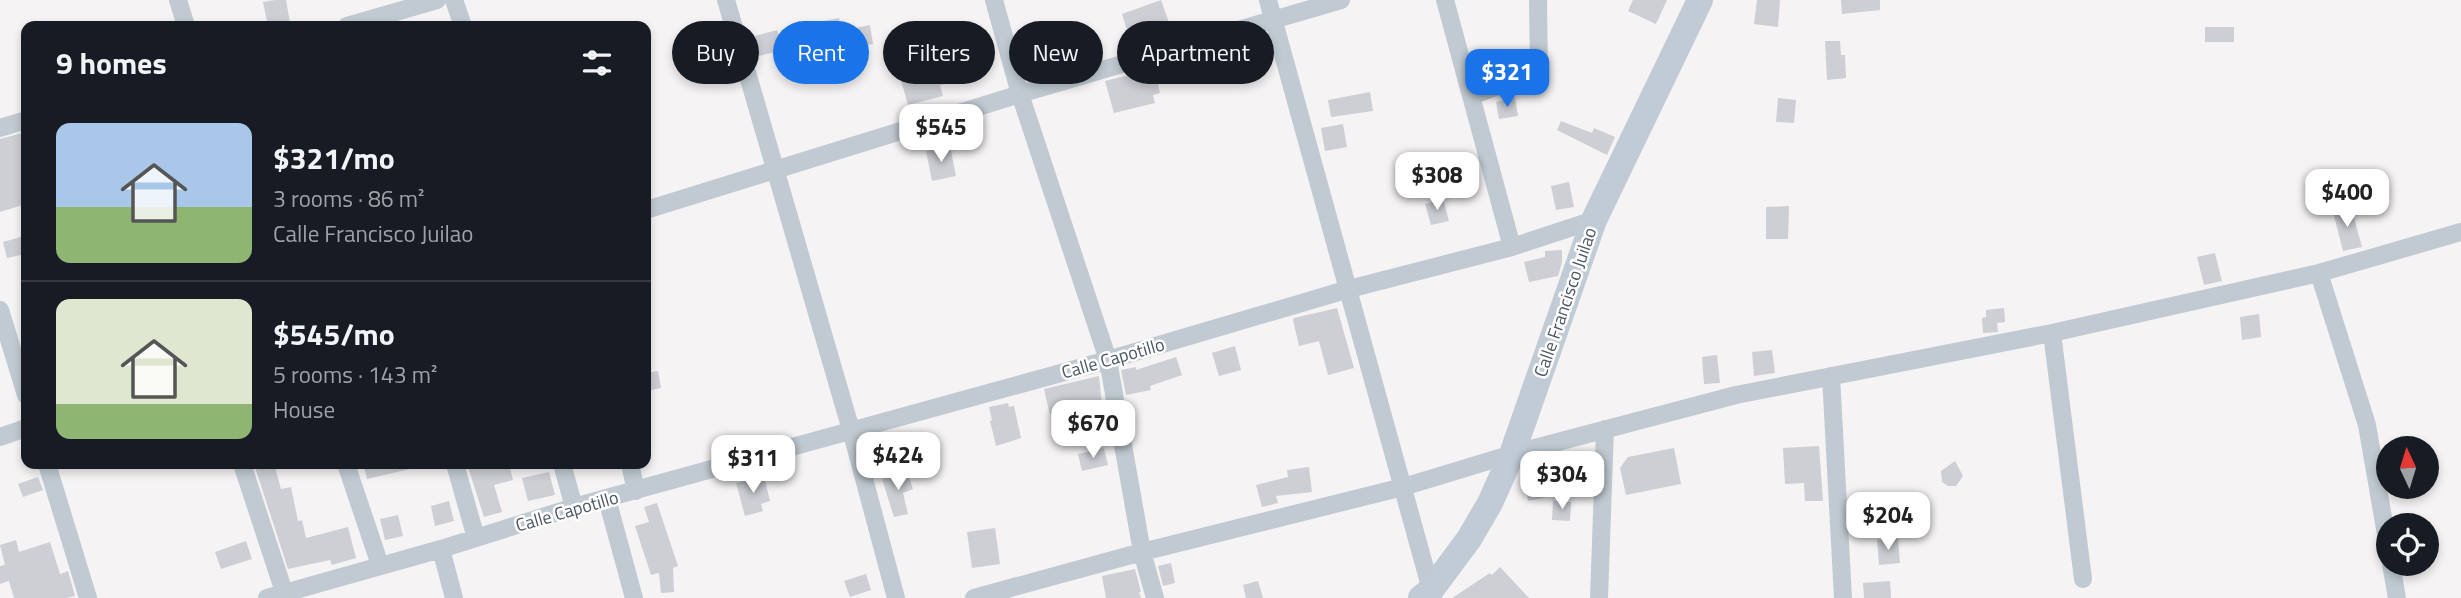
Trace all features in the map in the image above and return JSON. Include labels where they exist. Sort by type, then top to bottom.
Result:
[{"type":"street","points":[[178,0],[184,21]]},
{"type":"street","points":[[364,21],[437,0]]},
{"type":"street","points":[[454,0],[461,21]]},
{"type":"street","points":[[726,0],[851,430],[896,598]]},
{"type":"street","points":[[994,0],[1020,94],[1108,360],[1142,552],[1155,598]]},
{"type":"street","points":[[1268,0],[1403,487],[1429,595]]},
{"type":"street","points":[[651,208],[1020,94],[1341,0]]},
{"type":"street","points":[[1445,0],[1512,247]]},
{"type":"street","points":[[1471,96],[1539,71],[1538,0]]},
{"type":"street","name":"Calle Francisco Juilao","points":[[1429,595],[1469,539],[1490,503],[1512,454],[1594,220],[1700,0]]},
{"type":"street","points":[[0,128],[21,122]]},
{"type":"street","name":"Calle Capotillo","points":[[279,596],[574,507],[1108,360],[1349,289],[1512,247],[1594,220]]},
{"type":"street","points":[[974,598],[1142,552],[1403,487],[1512,454],[1736,395],[2052,333],[2319,273],[2461,232]]},
{"type":"street","points":[[2319,273],[2367,425],[2382,513]]},
{"type":"street","points":[[0,310],[21,379]]},
{"type":"street","points":[[2052,333],[2083,579]]},
{"type":"street","points":[[1831,376],[1843,598]]},
{"type":"street","points":[[1599,598],[1605,429]]},
{"type":"street","points":[[0,437],[21,430]]},
{"type":"street","points":[[49,469],[88,598]]},
{"type":"street","points":[[243,469],[279,596]]},
{"type":"street","points":[[348,469],[380,565]]},
{"type":"street","points":[[456,469],[477,538]]},
{"type":"street","points":[[563,469],[574,507]]},
{"type":"street","points":[[631,469],[636,491]]},
{"type":"street","points":[[607,499],[634,598]]},
{"type":"street","points":[[441,549],[454,598]]},
{"type":"street","points":[[2393,576],[2397,598]]},
{"type":"building","points":[[286,0],[290,21],[267,21],[263,2]]},
{"type":"building","points":[[1161,0],[1168,21],[1124,21],[1122,14]]},
{"type":"building","points":[[1633,0],[1667,0],[1656,24],[1628,11]]},
{"type":"building","points":[[1757,0],[1780,0],[1778,27],[1754,24]]},
{"type":"building","points":[[1841,0],[1880,0],[1880,10],[1842,14]]},
{"type":"building","points":[[869,25],[873,44],[869,45]]},
{"type":"building","points":[[2205,27],[2234,27],[2234,42],[2205,42]]},
{"type":"building","points":[[773,31],[773,52],[759,56],[759,35]]},
{"type":"building","points":[[1825,41],[1840,41],[1841,55],[1845,55],[1846,78],[1827,80]]},
{"type":"building","points":[[1117,78],[1117,84],[1158,84],[1160,93],[1153,95],[1155,103],[1114,113],[1105,81]]},
{"type":"building","points":[[902,84],[945,84],[940,85],[943,96],[908,105]]},
{"type":"building","points":[[1370,92],[1373,111],[1331,117],[1328,100]]},
{"type":"building","points":[[1515,98],[1518,116],[1499,119],[1496,102]]},
{"type":"building","points":[[1778,98],[1796,100],[1794,123],[1776,122]]},
{"type":"building","points":[[1561,121],[1592,133],[1594,128],[1615,137],[1607,155],[1557,130]]},
{"type":"building","points":[[1343,124],[1347,147],[1325,151],[1321,128]]},
{"type":"building","points":[[21,133],[21,206],[0,212],[0,139]]},
{"type":"building","points":[[950,146],[956,176],[932,181],[926,151]]},
{"type":"building","points":[[1569,182],[1574,207],[1556,210],[1551,186]]},
{"type":"building","points":[[1443,199],[1449,221],[1431,225],[1425,204]]},
{"type":"building","points":[[1789,206],[1788,239],[1766,239],[1766,207]]},
{"type":"building","points":[[2351,207],[2362,247],[2343,251],[2333,212]]},
{"type":"building","points":[[21,237],[21,255],[7,258],[3,242]]},
{"type":"building","points":[[1562,250],[1558,276],[1529,282],[1524,262],[1545,257],[1545,251]]},
{"type":"building","points":[[2215,253],[2222,281],[2204,285],[2197,257]]},
{"type":"building","points":[[1337,308],[1354,368],[1328,375],[1319,341],[1299,346],[1293,320]]},
{"type":"building","points":[[2004,308],[2005,322],[1997,323],[1998,332],[1983,333],[1982,318],[1986,317],[1986,310]]},
{"type":"building","points":[[2259,314],[2261,337],[2242,340],[2240,317]]},
{"type":"building","points":[[1235,346],[1241,370],[1219,376],[1212,353]]},
{"type":"building","points":[[1772,350],[1775,373],[1754,376],[1752,352]]},
{"type":"building","points":[[1717,355],[1720,383],[1704,384],[1702,357]]},
{"type":"building","points":[[1176,357],[1182,375],[1150,386],[1151,390],[1126,395],[1121,370],[1136,367],[1136,370]]},
{"type":"building","points":[[658,371],[661,388],[651,390],[651,372]]},
{"type":"building","points":[[1099,376],[1102,405],[1050,415],[1044,389]]},
{"type":"building","points":[[1008,403],[1009,407],[1014,406],[1021,438],[996,446],[989,407]]},
{"type":"building","points":[[1819,446],[1823,501],[1805,501],[1804,483],[1785,484],[1783,448]]},
{"type":"building","points":[[1104,448],[1108,465],[1082,471],[1078,454]]},
{"type":"building","points":[[1674,448],[1681,484],[1626,495],[1620,468],[1628,457]]},
{"type":"building","points":[[1955,461],[1963,476],[1956,486],[1948,486],[1942,482],[1941,471]]},
{"type":"building","points":[[1309,467],[1312,492],[1276,496],[1278,503],[1262,507],[1256,485],[1288,477],[1287,470]]},
{"type":"building","points":[[256,469],[275,469],[281,489],[291,487],[298,521],[302,520],[306,538],[348,527],[356,558],[332,565],[330,560],[288,569]]},
{"type":"building","points":[[364,469],[410,469],[367,479]]},
{"type":"building","points":[[469,469],[510,469],[513,480],[494,485],[502,512],[484,517]]},
{"type":"building","points":[[907,471],[913,489],[903,493],[908,514],[894,517],[882,479]]},
{"type":"building","points":[[549,472],[555,495],[528,501],[522,478]]},
{"type":"building","points":[[1549,475],[1552,496],[1528,501],[1524,479]]},
{"type":"building","points":[[764,476],[770,501],[761,504],[763,511],[745,516],[736,483]]},
{"type":"building","points":[[38,477],[43,490],[23,497],[18,484]]},
{"type":"building","points":[[449,501],[454,521],[435,526],[431,506]]},
{"type":"building","points":[[1553,501],[1571,502],[1570,521],[1552,520]]},
{"type":"building","points":[[657,503],[678,566],[673,568],[674,592],[661,593],[659,573],[651,575],[635,526],[649,522],[644,507]]},
{"type":"building","points":[[398,515],[403,536],[385,540],[380,519]]},
{"type":"building","points":[[995,528],[1000,564],[972,568],[967,532]]},
{"type":"building","points":[[1898,539],[1900,563],[1879,565],[1877,540]]},
{"type":"building","points":[[16,540],[19,552],[50,542],[60,574],[68,571],[75,596],[14,598],[9,581],[0,584],[0,566],[5,565],[0,545]]},
{"type":"building","points":[[246,541],[252,559],[221,569],[215,552]]},
{"type":"building","points":[[1171,563],[1175,583],[1163,586],[1158,566]]},
{"type":"building","points":[[1500,567],[1529,598],[1452,598],[1490,573],[1492,575]]},
{"type":"building","points":[[1135,569],[1141,598],[1106,598],[1102,576]]},
{"type":"building","points":[[866,574],[871,590],[850,597],[844,581]]},
{"type":"building","points":[[1258,581],[1263,598],[1246,598],[1243,585]]},
{"type":"building","points":[[1890,581],[1891,598],[1864,598],[1863,583]]}]
